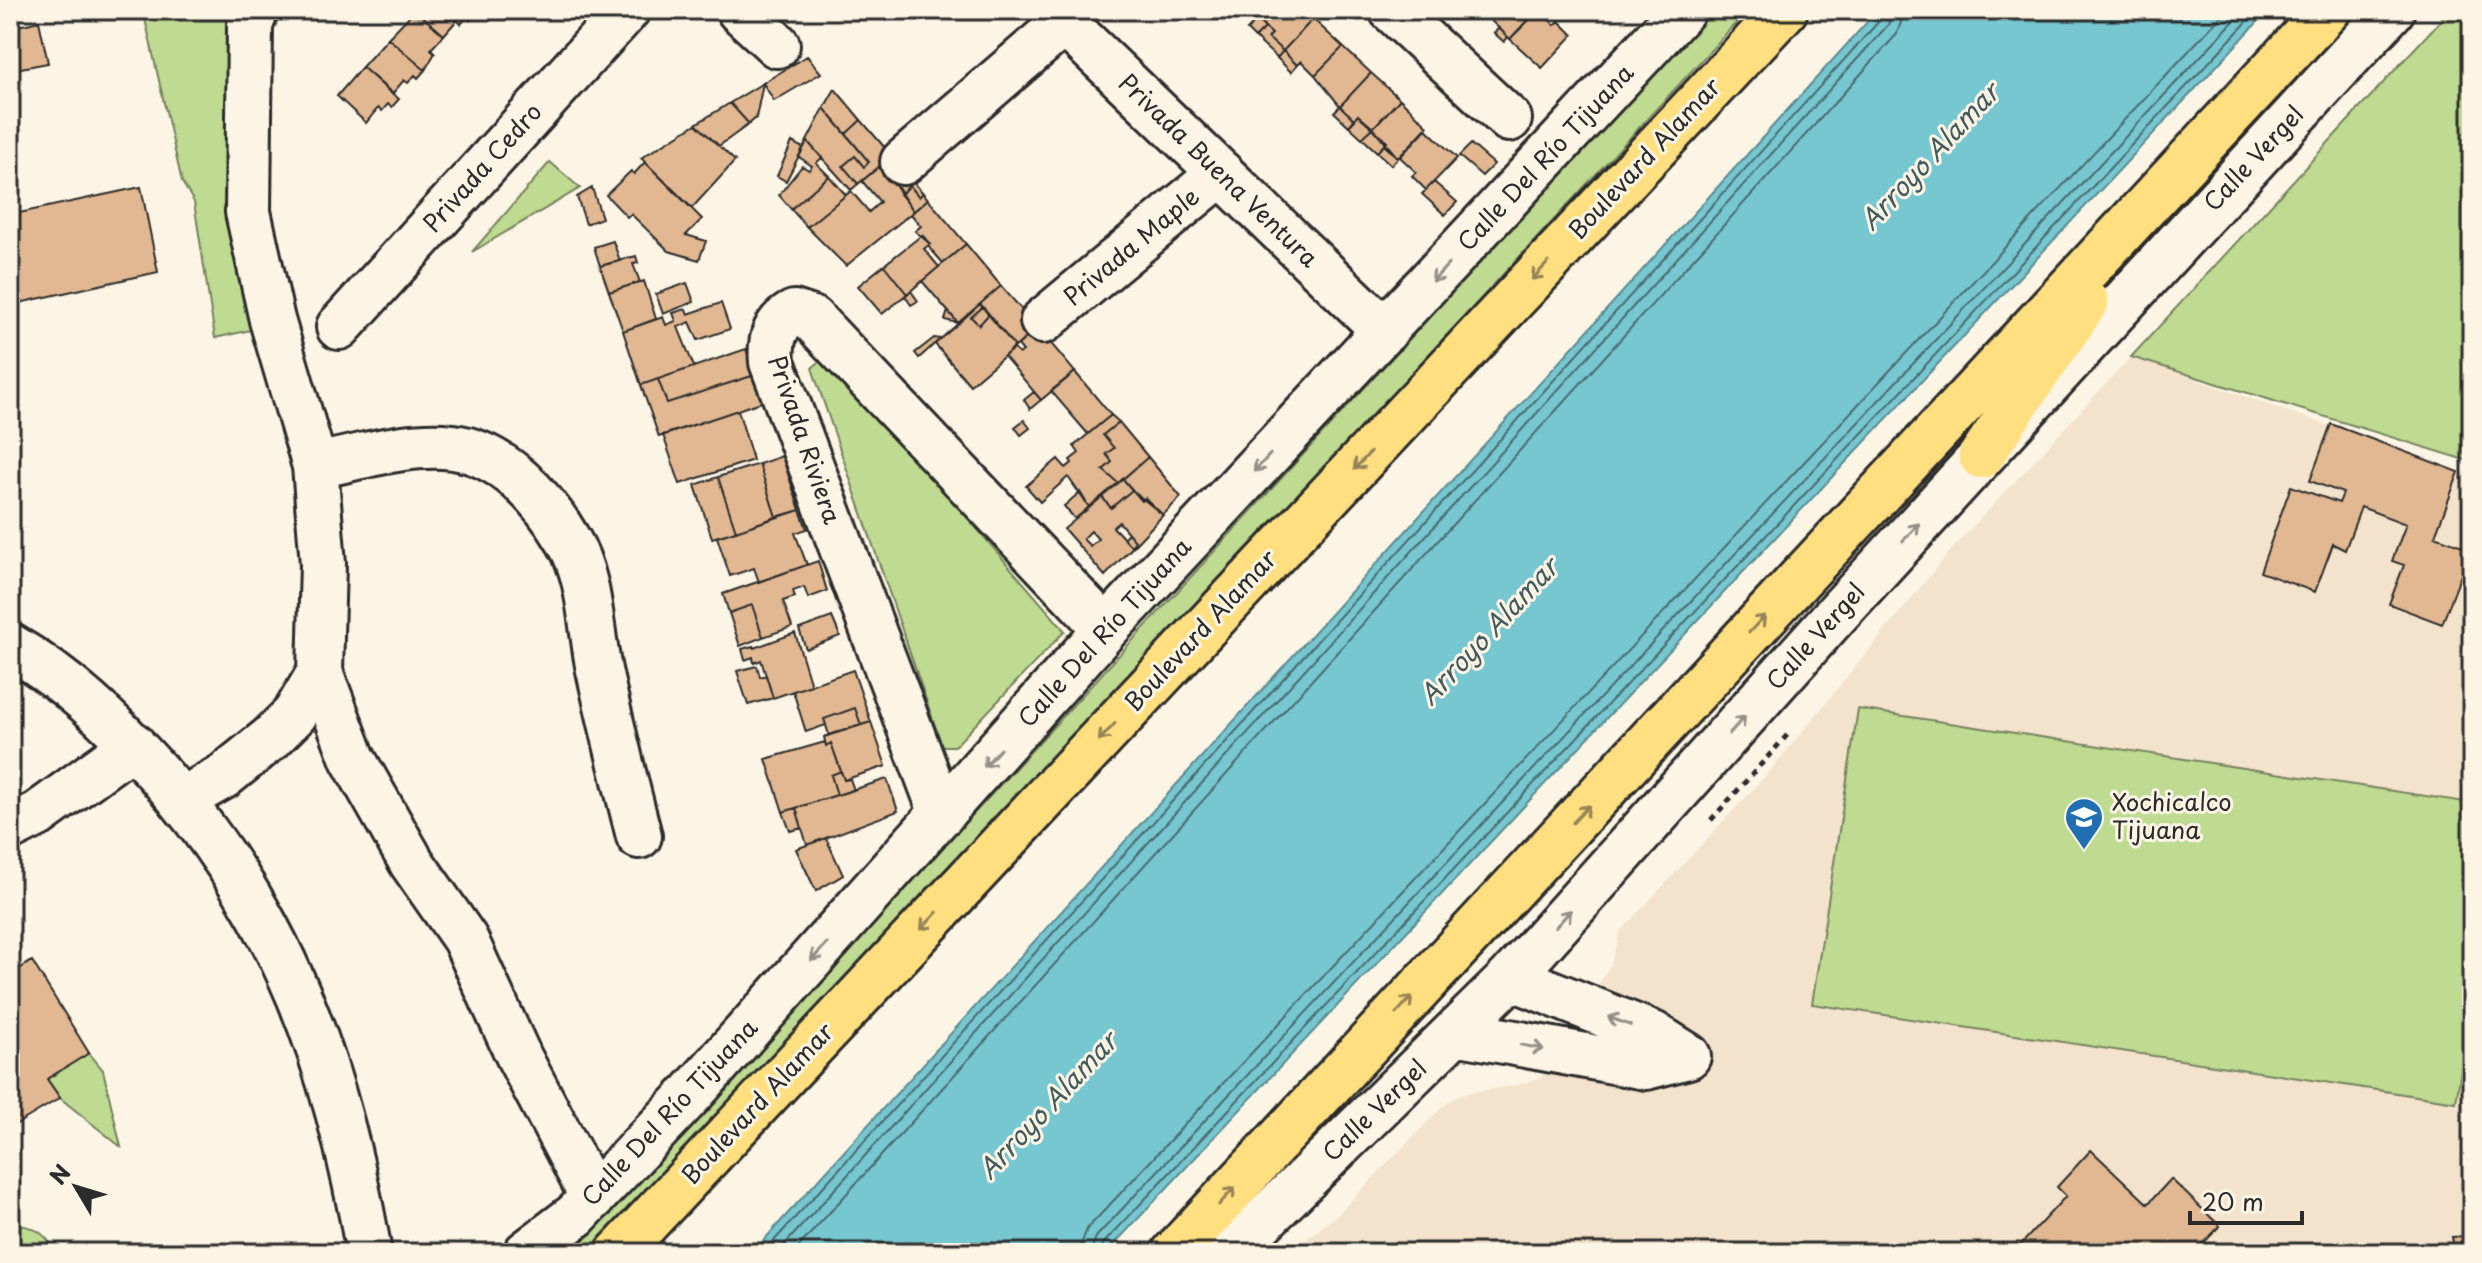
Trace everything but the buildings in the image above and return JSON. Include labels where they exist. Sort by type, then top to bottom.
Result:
[{"type":"highway","name":"Boulevard Alamar","points":[[618,1253],[1785,10]]},
{"type":"highway","points":[[1174,1253],[2328,10]]},
{"type":"highway","points":[[1981,456],[2091,295],[2216,129]]},
{"type":"street","points":[[256,10],[250,25],[248,212],[272,320],[315,466],[323,564],[320,672],[360,771],[412,863],[465,939],[519,1057],[593,1198]]},
{"type":"street","name":"Privada Cedro","points":[[339,327],[627,10]]},
{"type":"street","points":[[739,10],[777,45]]},
{"type":"street","points":[[1392,10],[1550,155]]},
{"type":"street","name":"Calle Del Río Tijuana","points":[[526,1253],[593,1198],[691,1094],[1106,629],[1683,10]]},
{"type":"street","name":"Calle Vergel","points":[[1230,1253],[1511,977],[1981,456],[2392,10]]},
{"type":"street","points":[[903,162],[1058,16]]},
{"type":"street","name":"Privada Buena Ventura","points":[[1058,16],[1385,331]]},
{"type":"street","name":"Privada Maple","points":[[1043,321],[1221,173]]},
{"type":"street","name":"Privada Riviera","points":[[942,814],[772,362],[770,344],[782,319],[794,313],[812,319],[1106,629]]},
{"type":"street","points":[[315,466],[424,447],[452,447],[496,461],[533,493],[570,541],[639,836]]},
{"type":"street","points":[[10,646],[79,692],[133,745],[219,847],[250,896],[290,971],[337,1098],[369,1253]]},
{"type":"street","points":[[182,800],[224,776],[271,738],[295,714],[320,672]]},
{"type":"street","points":[[10,828],[38,814],[133,745]]},
{"type":"street","points":[[1455,1032],[1646,1067],[1688,1056],[1653,1034],[1511,977]]},
{"type":"shaded area","name":"Xochicalco Tijuana","points":[[2131,357],[2472,475],[2472,1253],[1289,1253],[1337,1215],[1442,1107],[1460,1094],[1518,1085],[1542,1077],[1611,964],[1620,932],[1770,771],[1951,550]]},
{"type":"green space","points":[[143,10],[228,10],[251,330],[215,338],[194,202],[182,182]]},
{"type":"green space","points":[[1711,10],[1748,10],[597,1253],[554,1253],[631,1187]]},
{"type":"green space","points":[[2450,10],[2472,10],[2472,462],[2131,357]]},
{"type":"green space","points":[[550,162],[580,188],[472,252]]},
{"type":"green space","points":[[827,355],[1065,631],[955,746],[942,746],[812,368]]},
{"type":"green space","points":[[1858,709],[2472,803],[2472,998],[2456,1102],[1812,1004]]},
{"type":"green space","points":[[89,1053],[103,1070],[121,1147],[60,1098],[47,1079]]},
{"type":"green space","points":[[10,1224],[38,1231],[48,1240],[55,1253],[10,1253]]},
{"type":"water","name":"Arroyo Alamar","points":[[1878,10],[2269,10],[1106,1253],[752,1253]]},
{"type":"place","name":"Xochicalco Tijuana","points":[[2084,851]]}]
